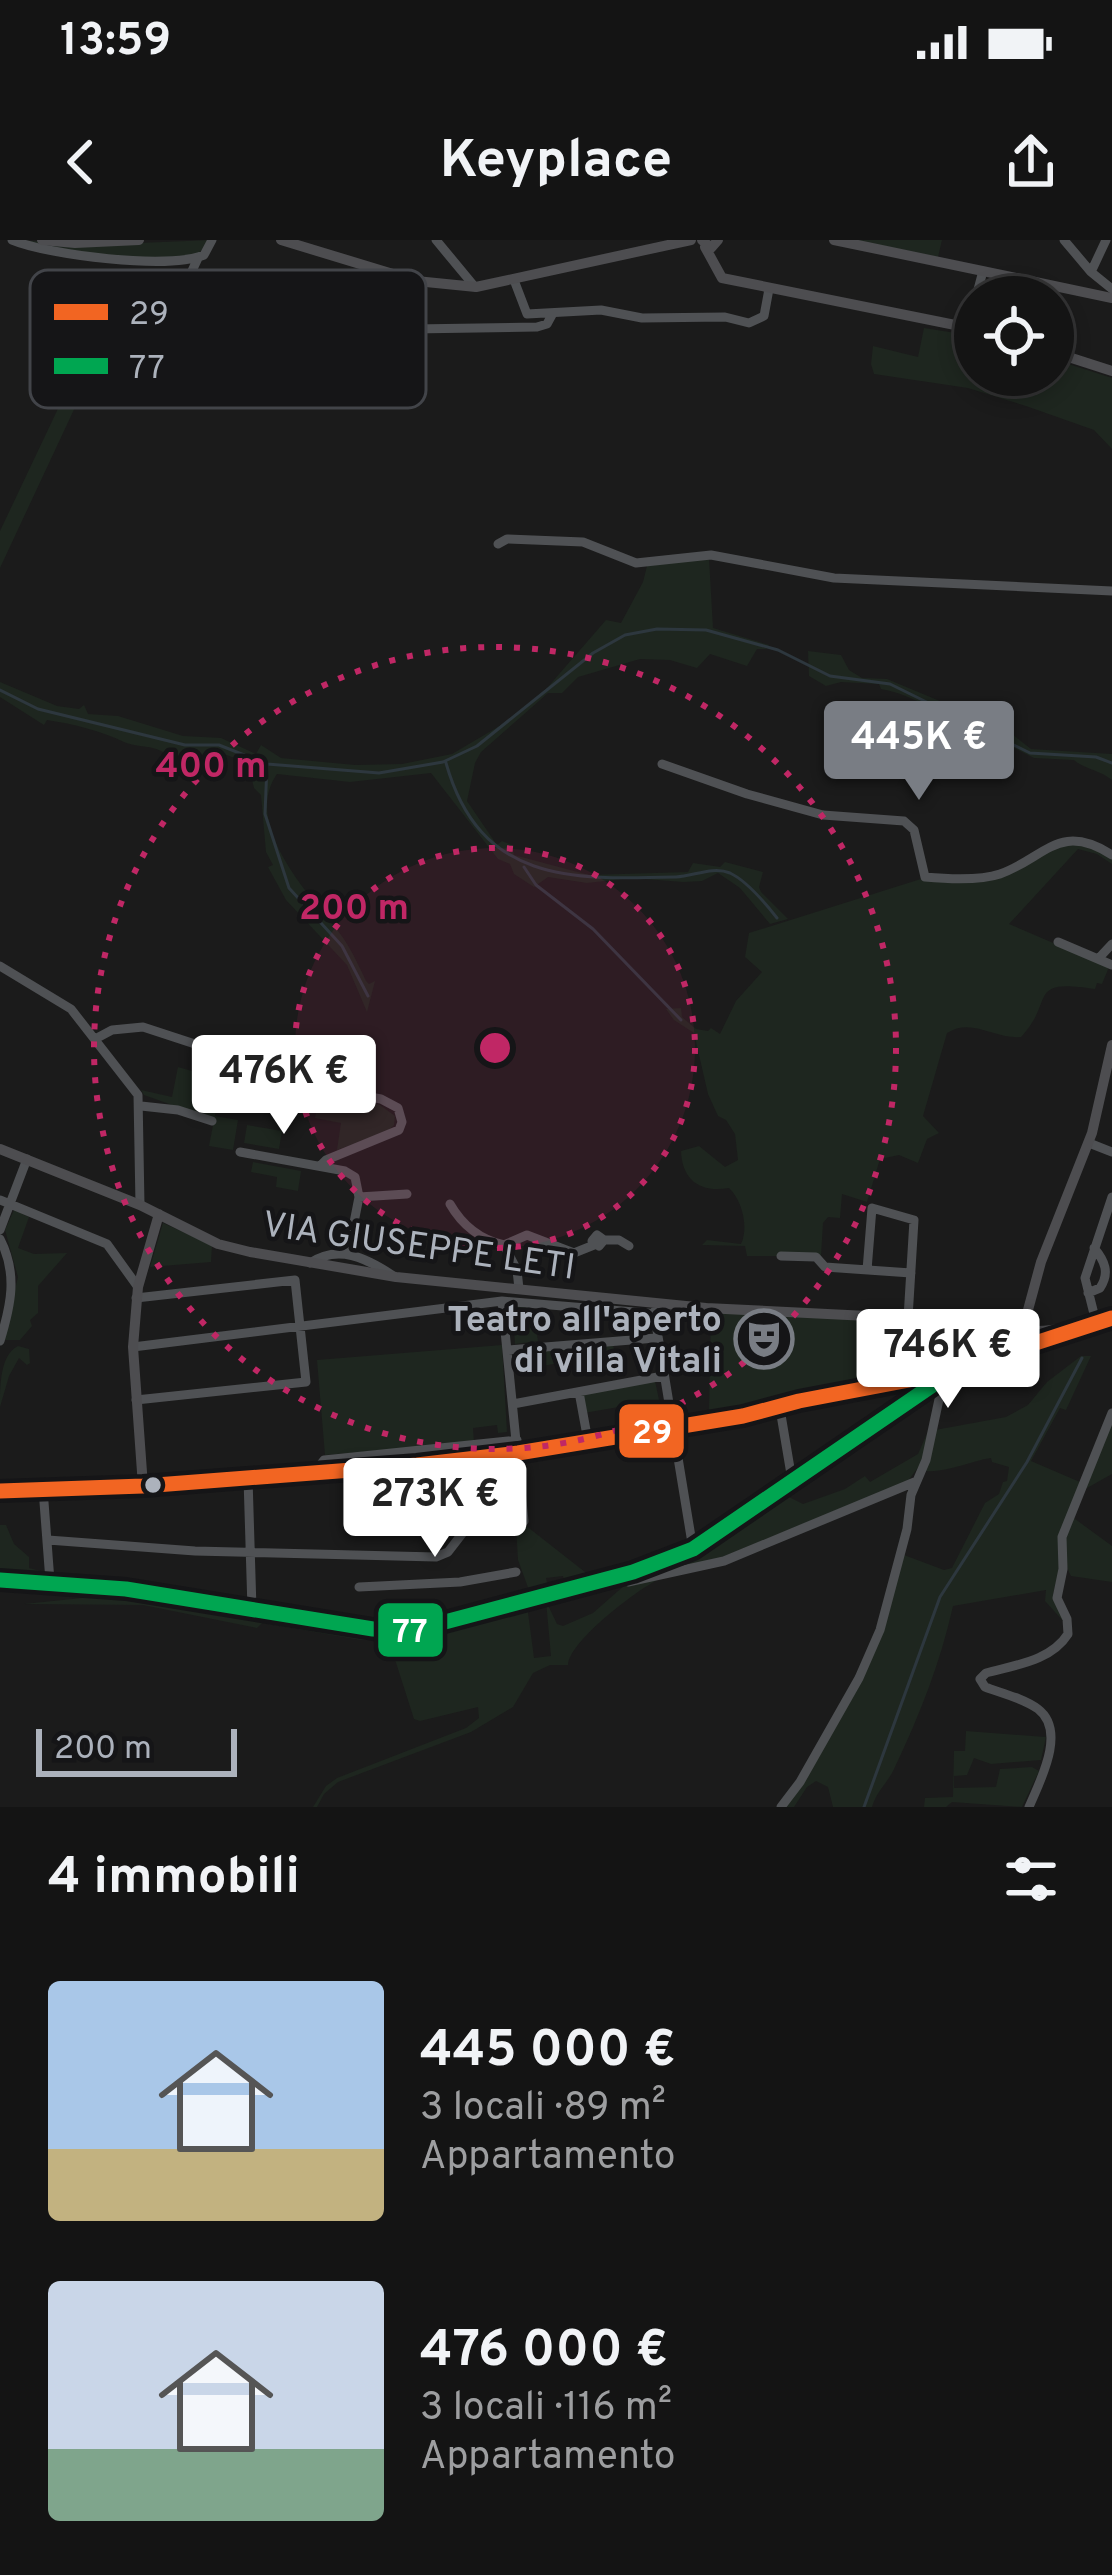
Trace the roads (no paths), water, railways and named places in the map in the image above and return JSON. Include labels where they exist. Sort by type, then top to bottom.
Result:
[{"type":"main road","points":[[42,240],[139,240]]},
{"type":"main road","points":[[280,240],[384,270]]},
{"type":"main road","points":[[834,240],[1112,294]]},
{"type":"main road","points":[[426,281],[476,287],[707,244],[722,278],[954,325]]},
{"type":"main road","points":[[1074,359],[1112,371]]},
{"type":"main road","points":[[1022,1337],[1041,1262],[1089,1143],[1112,1045]]},
{"type":"main road","name":"VIA GIUSEPPE LETI","points":[[0,1149],[140,1205],[233,1249],[396,1277],[706,1308],[908,1318],[1022,1337]]},
{"type":"main road","points":[[143,1486],[133,1347],[137,1293],[159,1214]]},
{"type":"main road","points":[[1029,1309],[1036,1326],[1056,1330]]},
{"type":"main road","points":[[0,1491],[248,1478],[588,1441],[722,1417],[741,1409],[936,1383],[1022,1337],[1112,1315]]},
{"type":"main road","points":[[996,1351],[1022,1337],[1112,1315]]},
{"type":"main road","points":[[987,1330],[996,1351]]},
{"type":"street","points":[[12,240],[102,257],[198,258]]},
{"type":"street","points":[[192,270],[212,240]]},
{"type":"street","points":[[436,240],[476,287]]},
{"type":"street","points":[[1091,272],[1106,240]]},
{"type":"street","points":[[1066,241],[1112,294]]},
{"type":"street","points":[[981,276],[982,272]]},
{"type":"street","points":[[514,280],[522,310],[553,314],[601,310],[642,318],[725,316],[756,322],[764,316],[769,289]]},
{"type":"street","points":[[426,331],[537,327],[547,324],[553,314]]},
{"type":"street","points":[[498,544],[507,539],[583,542],[636,563],[711,555],[834,578],[1112,592]]},
{"type":"street","points":[[662,764],[823,815],[904,821],[914,830],[925,877],[1003,873],[1058,842],[1088,843],[1112,855]]},
{"type":"street","points":[[1058,942],[1112,965]]},
{"type":"street","points":[[1098,959],[1112,944]]},
{"type":"street","points":[[0,966],[61,1001],[131,1083],[141,1106],[140,1205]]},
{"type":"street","points":[[97,1038],[112,1030],[143,1027],[201,1046],[232,1072],[380,1099],[398,1108],[402,1122],[398,1130],[320,1166]]},
{"type":"street","points":[[141,1106],[178,1110],[212,1121]]},
{"type":"street","points":[[1089,1143],[1112,1152]]},
{"type":"street","points":[[240,1152],[355,1177],[359,1197],[348,1253]]},
{"type":"street","points":[[0,1341],[13,1292],[0,1234],[5,1202],[27,1159]]},
{"type":"street","points":[[359,1197],[386,1192],[407,1195]]},
{"type":"street","points":[[1095,1318],[1085,1278],[1112,1197]]},
{"type":"street","points":[[5,1202],[106,1244],[137,1293],[295,1280],[307,1382],[136,1400]]},
{"type":"street","points":[[450,1204],[464,1224],[490,1241],[504,1244],[527,1235],[574,1253],[599,1242],[619,1240],[629,1246]]},
{"type":"street","points":[[867,1270],[872,1208],[914,1220],[908,1318]]},
{"type":"street","points":[[504,1244],[518,1270],[519,1289]]},
{"type":"street","points":[[1088,1293],[1100,1288],[1106,1274],[1104,1259],[1094,1248]]},
{"type":"street","points":[[310,1262],[348,1253],[396,1277]]},
{"type":"street","points":[[781,1256],[816,1257],[825,1267],[911,1273]]},
{"type":"street","points":[[133,1347],[502,1301],[700,1317],[706,1308]]},
{"type":"street","points":[[48,1540],[436,1557],[448,1552],[465,1530],[524,1521],[502,1301]]},
{"type":"street","points":[[654,1312],[693,1549]]},
{"type":"street","points":[[508,1350],[656,1338]]},
{"type":"street","points":[[0,1580],[126,1589],[405,1631],[616,1576],[693,1549],[936,1383],[996,1351]]},
{"type":"street","points":[[513,1404],[663,1376]]},
{"type":"street","points":[[781,1807],[812,1762],[880,1630],[926,1460],[936,1383]]},
{"type":"street","points":[[579,1392],[588,1441]]},
{"type":"street","points":[[780,1405],[792,1480]]},
{"type":"street","points":[[1029,1807],[1046,1764],[1048,1721],[1040,1711],[985,1687],[980,1679],[1045,1655],[1064,1641],[1069,1628],[1057,1598],[1063,1569],[1062,1537],[1112,1413]]},
{"type":"street","points":[[248,1478],[252,1610]]},
{"type":"street","points":[[616,1576],[628,1582],[724,1561],[917,1481]]},
{"type":"street","points":[[43,1489],[50,1581]]},
{"type":"street","points":[[436,1557],[437,1583]]},
{"type":"street","points":[[359,1587],[516,1572]]},
{"type":"waterway","points":[[0,690],[38,709],[185,745],[219,745],[267,764],[379,773],[443,762],[477,746],[593,653],[625,635],[657,629],[706,630],[778,650],[830,676],[890,684],[1030,753],[1096,757],[1112,763]]},
{"type":"waterway","points":[[446,763],[461,802],[482,832],[506,853],[534,866],[601,877],[676,877],[724,871],[749,887],[777,918]]},
{"type":"waterway","points":[[267,765],[265,814],[289,888],[342,946],[368,996]]},
{"type":"waterway","points":[[524,867],[536,885],[593,929],[681,1020]]},
{"type":"waterway","points":[[864,1807],[940,1597],[1027,1462],[1082,1358]]},
{"type":"place","name":"Teatro all'aperto di villa Vitali","points":[[764,1339]]}]
